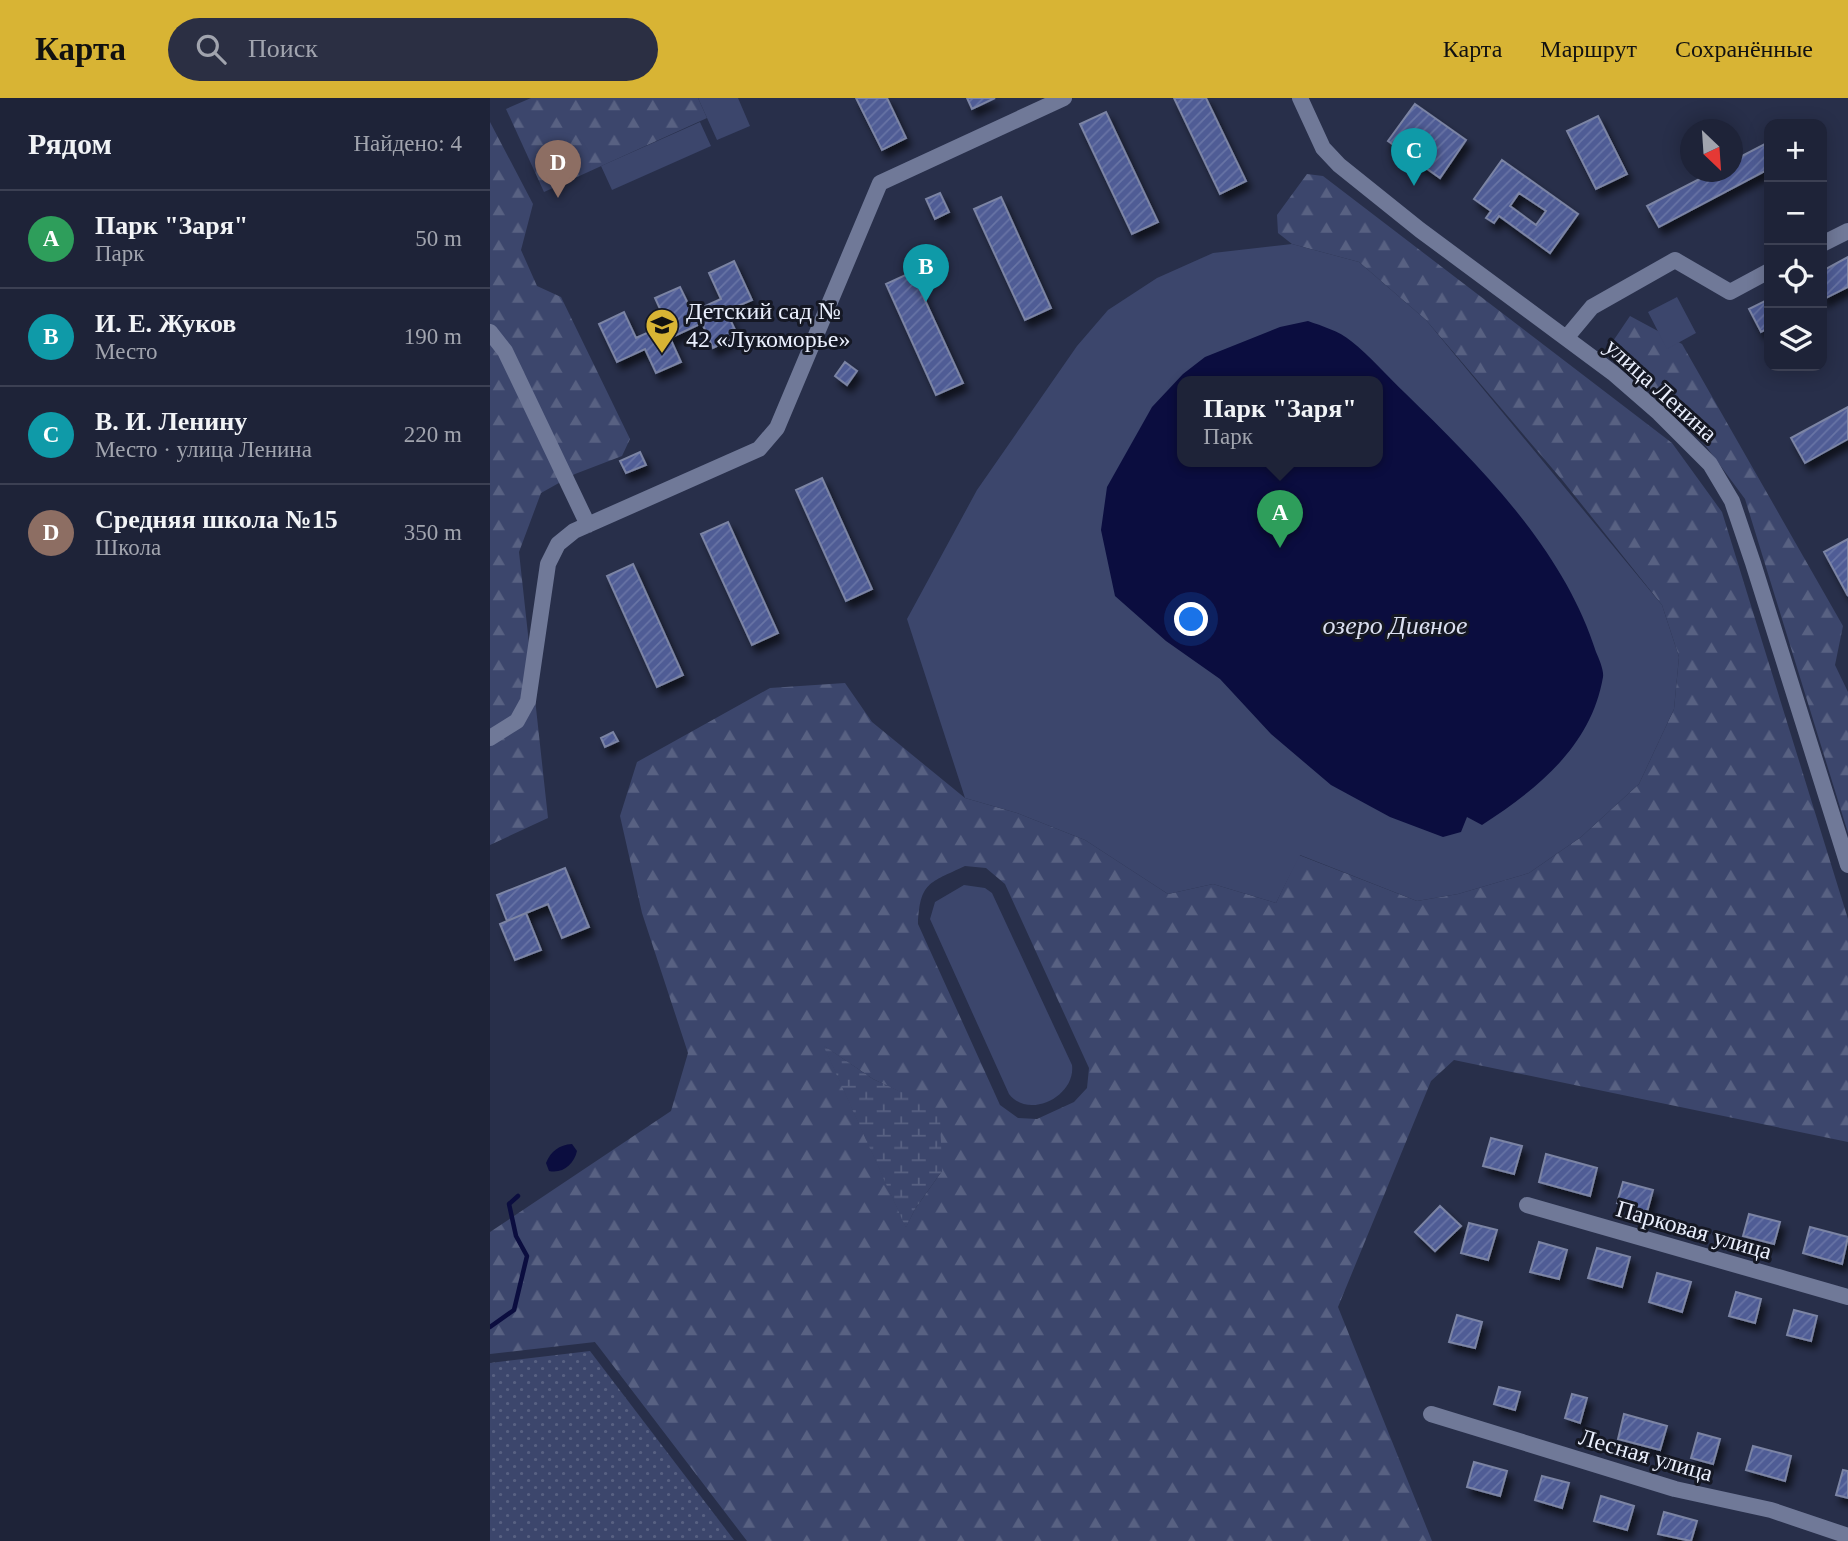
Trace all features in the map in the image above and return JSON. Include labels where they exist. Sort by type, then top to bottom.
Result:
[{"type":"street","points":[[490,738],[517,721],[528,701],[548,564],[558,544],[581,528],[759,449],[777,428],[880,183],[1064,98]]},
{"type":"street","name":"улица Ленина","points":[[1300,98],[1323,148],[1339,165],[1420,230],[1567,337],[1659,413],[1710,464],[1732,501],[1845,846],[1848,865]]},
{"type":"street","points":[[1827,242],[1848,231]]},
{"type":"street","points":[[1567,337],[1592,307],[1675,260],[1730,292],[1764,274]]},
{"type":"street","points":[[490,332],[505,351],[581,528]]},
{"type":"street","name":"Парковая улица","points":[[1527,1205],[1848,1297]]},
{"type":"street","name":"Лесная улица","points":[[1431,1414],[1675,1489],[1771,1510],[1848,1536]]},
{"type":"green space","points":[[531,98],[698,98],[707,118],[544,192],[506,109]]},
{"type":"green space","points":[[698,98],[738,98],[750,126],[717,140]]},
{"type":"green space","points":[[490,122],[533,204],[521,250],[537,286],[561,297],[630,439],[622,456],[575,474],[541,493],[519,552],[548,818],[490,845]]},
{"type":"green space","points":[[700,122],[711,146],[612,190],[601,166]]},
{"type":"green space","points":[[1307,174],[1323,176],[1672,443],[1722,512],[1848,919],[1848,1142],[1454,1060],[1431,1081],[1338,1307],[1432,1541],[747,1541],[595,1342],[490,1354],[490,1232],[671,1111],[688,1053],[642,913],[620,816],[637,762],[770,688],[845,683],[872,722],[965,798],[1017,813],[1085,840],[1168,894],[1213,884],[1276,903],[1299,855],[1417,901],[1458,894],[1529,873],[1581,837],[1639,784],[1674,709],[1679,657],[1662,605],[1563,481],[1426,320],[1359,262],[1292,244],[1278,233],[1277,215]],"holes":[[[965,866],[986,868],[1005,884],[1089,1068],[1087,1088],[1074,1102],[1037,1119],[1018,1118],[1000,1105],[918,924],[924,892],[935,881]],[[824,1046],[873,1079],[919,1101],[942,1171],[915,1209],[906,1227]]]},
{"type":"green space","points":[[1292,244],[1359,262],[1426,320],[1662,605],[1679,657],[1674,709],[1639,784],[1581,837],[1529,873],[1458,894],[1417,901],[1300,855],[1276,903],[1213,884],[1168,894],[1085,840],[1017,813],[965,798],[907,619],[977,490],[1077,346],[1108,310],[1157,278],[1213,253]]},
{"type":"green space","points":[[1677,297],[1696,333],[1667,349],[1648,312]]},
{"type":"green space","points":[[1630,316],[1682,344],[1843,626],[1835,665],[1848,692],[1848,833],[1745,499],[1691,426],[1607,350]]},
{"type":"green space","points":[[964,885],[985,888],[992,893],[1072,1065],[1067,1086],[1049,1101],[1028,1105],[1009,1094],[930,919],[935,902]]},
{"type":"green space","points":[[823,1045],[873,1079],[919,1100],[940,1117],[942,1171],[915,1209],[906,1228]]},
{"type":"green space","points":[[590,1351],[734,1540],[490,1541],[490,1363]]},
{"type":"water","name":"озеро Дивное","points":[[1308,321],[1341,334],[1365,353],[1490,480],[1541,544],[1563,579],[1582,615],[1600,661],[1603,677],[1597,702],[1587,725],[1559,764],[1522,797],[1482,825],[1467,817],[1461,832],[1443,837],[1390,817],[1331,785],[1271,734],[1220,679],[1166,641],[1115,596],[1101,530],[1107,487],[1152,407],[1177,380],[1177,467],[1383,467],[1383,376],[1181,376],[1205,357],[1280,327]]},
{"type":"water","points":[[572,1144],[577,1151],[571,1164],[559,1171],[549,1171],[546,1163],[550,1155],[559,1147]]},
{"type":"building","points":[[856,98],[887,98],[906,138],[882,150]]},
{"type":"building","points":[[967,98],[995,98],[972,109]]},
{"type":"building","points":[[1174,98],[1206,98],[1246,181],[1220,194]]},
{"type":"building","points":[[1415,104],[1466,140],[1440,178],[1388,141]]},
{"type":"building","points":[[1106,112],[1158,222],[1132,234],[1080,124]]},
{"type":"building","points":[[1598,116],[1627,174],[1596,189],[1567,131]]},
{"type":"building","points":[[1764,145],[1764,172],[1659,227],[1647,206],[1694,182],[1743,182],[1743,155]]},
{"type":"building","points":[[1502,160],[1578,214],[1550,253],[1499,216],[1494,223],[1486,218],[1491,211],[1474,199]],"holes":[[[1519,193],[1546,211],[1536,225],[1510,206]]]},
{"type":"building","points":[[940,193],[949,212],[935,219],[926,199]]},
{"type":"building","points":[[1001,197],[1051,308],[1025,320],[974,209]]},
{"type":"building","points":[[1848,257],[1848,287],[1827,298],[1827,268]]},
{"type":"building","points":[[734,261],[752,300],[726,311],[738,336],[713,348],[702,323],[670,338],[681,362],[656,373],[645,349],[617,362],[599,324],[624,312],[636,338],[667,324],[655,298],[680,287],[692,312],[721,299],[709,273]]},
{"type":"building","points":[[912,272],[963,383],[936,395],[886,284]]},
{"type":"building","points":[[1764,302],[1764,330],[1761,332],[1749,309]]},
{"type":"building","points":[[845,362],[857,371],[847,385],[835,376]]},
{"type":"building","points":[[1848,407],[1848,439],[1805,463],[1791,438]]},
{"type":"building","points":[[640,452],[646,465],[626,473],[620,461]]},
{"type":"building","points":[[822,478],[872,589],[846,601],[796,490]]},
{"type":"building","points":[[728,522],[778,633],[752,645],[701,534]]},
{"type":"building","points":[[1848,539],[1848,596],[1824,552]]},
{"type":"building","points":[[633,564],[683,675],[657,687],[607,576]]},
{"type":"building","points":[[613,732],[618,741],[605,747],[601,738]]},
{"type":"building","points":[[565,868],[589,927],[562,938],[548,904],[507,921],[497,895]]},
{"type":"building","points":[[526,913],[541,950],[515,960],[500,924]]},
{"type":"building","points":[[1491,1138],[1522,1146],[1514,1174],[1483,1166]]},
{"type":"building","points":[[1546,1154],[1597,1168],[1590,1196],[1539,1182]]},
{"type":"building","points":[[1623,1182],[1653,1190],[1647,1212],[1617,1203]]},
{"type":"building","points":[[1440,1206],[1461,1226],[1435,1251],[1415,1232]]},
{"type":"building","points":[[1749,1214],[1780,1222],[1774,1244],[1743,1236]]},
{"type":"building","points":[[1469,1223],[1497,1230],[1488,1260],[1461,1253]]},
{"type":"building","points":[[1810,1227],[1848,1237],[1842,1264],[1803,1253]]},
{"type":"building","points":[[1539,1242],[1567,1250],[1559,1279],[1530,1272]]},
{"type":"building","points":[[1597,1248],[1630,1257],[1622,1287],[1588,1278]]},
{"type":"building","points":[[1657,1273],[1691,1282],[1682,1312],[1649,1302]]},
{"type":"building","points":[[1736,1292],[1761,1299],[1755,1323],[1729,1316]]},
{"type":"building","points":[[1794,1310],[1817,1316],[1811,1341],[1787,1335]]},
{"type":"building","points":[[1457,1315],[1482,1322],[1475,1348],[1449,1342]]},
{"type":"building","points":[[1499,1387],[1520,1392],[1515,1410],[1494,1404]]},
{"type":"building","points":[[1572,1394],[1587,1398],[1580,1423],[1565,1418]]},
{"type":"building","points":[[1624,1414],[1667,1426],[1660,1450],[1618,1439]]},
{"type":"building","points":[[1698,1433],[1720,1439],[1713,1464],[1691,1458]]},
{"type":"building","points":[[1753,1446],[1791,1456],[1785,1481],[1746,1470]]},
{"type":"building","points":[[1474,1462],[1507,1471],[1500,1496],[1467,1487]]},
{"type":"building","points":[[1843,1470],[1848,1471],[1848,1498],[1836,1495]]},
{"type":"building","points":[[1542,1476],[1569,1483],[1562,1508],[1535,1500]]},
{"type":"building","points":[[1601,1496],[1634,1506],[1627,1530],[1594,1521]]},
{"type":"building","points":[[1664,1512],[1697,1521],[1691,1541],[1658,1534]]},
{"type":"waterway","points":[[490,1327],[514,1310],[527,1256],[516,1236],[509,1204],[518,1196]]},
{"type":"place","name":"В. И. Ленину","points":[[1414,186]]},
{"type":"place","name":"Средняя школа №15","points":[[558,198]]},
{"type":"place","name":"И. Е. Жуков","points":[[926,302]]},
{"type":"place","name":"Детский сад № 42 «Лукоморье»","points":[[662,355]]},
{"type":"place","name":"Парк \"Заря\"","points":[[1280,548]]}]
